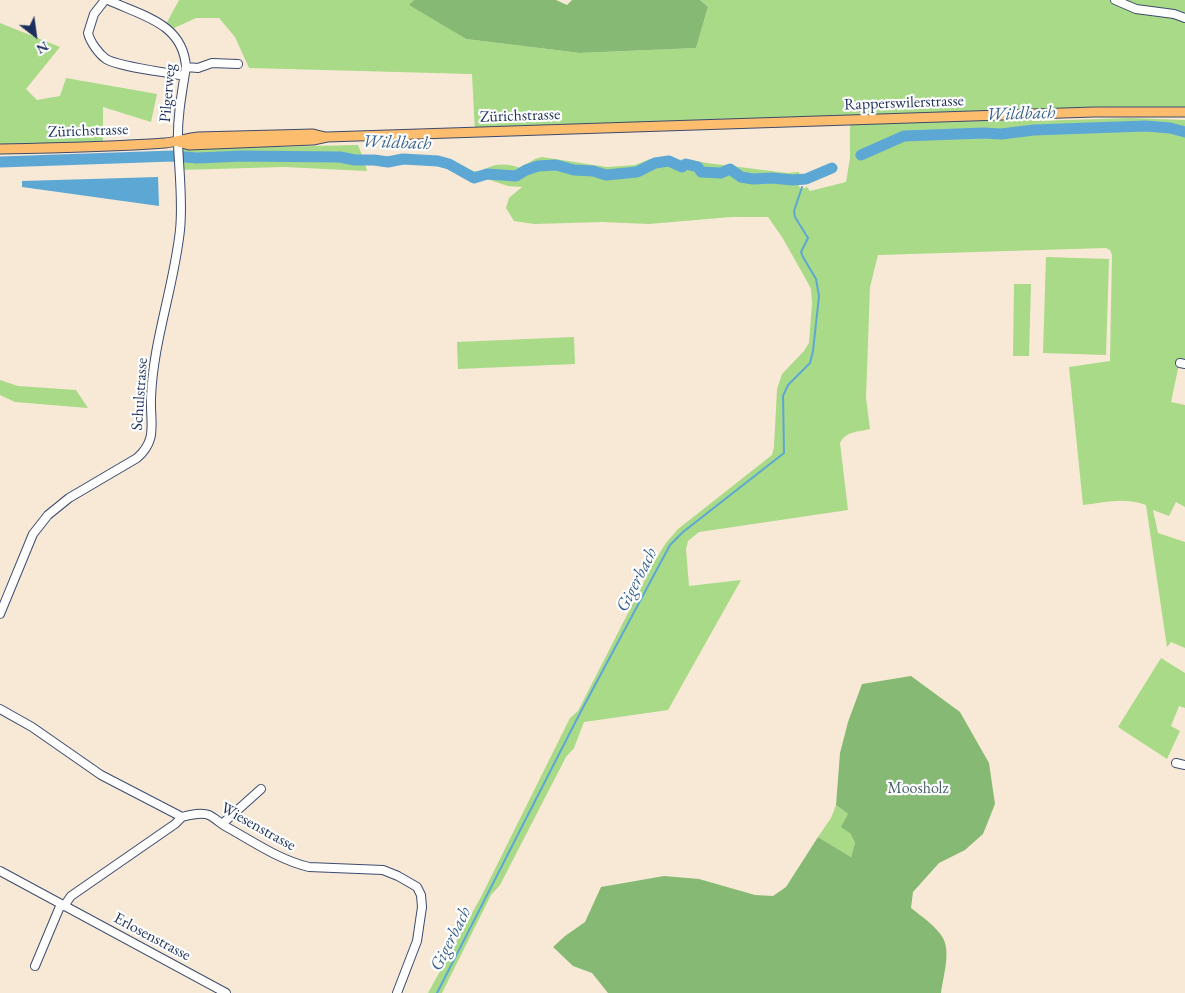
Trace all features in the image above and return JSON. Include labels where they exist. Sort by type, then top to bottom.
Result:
[{"type":"main road","name":"Rapperswilerstrasse","points":[[713,125],[1084,112],[1185,112]]},
{"type":"main road","name":"Zürichstrasse","points":[[0,149],[111,146],[178,142],[192,138],[254,135],[313,134],[328,137],[713,125]]},
{"type":"street","name":"Pilgerweg","points":[[106,0],[158,22],[171,31],[184,51],[186,67],[178,123],[178,142]]},
{"type":"street","points":[[106,0],[94,14],[88,34],[106,59],[184,76]]},
{"type":"street","points":[[1115,0],[1136,9],[1174,14],[1185,18]]},
{"type":"street","points":[[186,67],[198,68],[212,63],[238,64]]},
{"type":"street","name":"Schulstrasse","points":[[0,614],[33,534],[48,515],[69,498],[137,458],[144,452],[149,443],[152,434],[151,400],[153,372],[180,230],[178,142]]},
{"type":"street","points":[[0,708],[32,726],[100,774],[182,817],[161,834],[71,896],[62,905],[35,966]]},
{"type":"street","points":[[1176,762],[1185,765]]},
{"type":"street","points":[[222,824],[261,789]]},
{"type":"street","name":"Wiesenstrasse","points":[[182,817],[194,814],[208,814],[284,859],[300,865],[308,867],[382,870],[404,879],[417,887],[422,895],[417,941],[397,993]]},
{"type":"street","name":"Erlosenstrasse","points":[[0,871],[226,993]]},
{"type":"green space","points":[[179,0],[414,0],[410,5],[466,39],[580,53],[696,48],[708,7],[700,0],[1185,0],[1185,112],[1034,115],[1034,121],[1130,118],[1185,120],[1185,364],[1179,364],[1171,402],[1185,405],[1185,507],[1176,502],[1169,516],[1153,510],[1158,533],[1185,542],[1185,648],[1171,642],[1167,647],[1146,505],[1123,501],[1083,505],[1069,367],[1110,361],[1112,255],[1110,250],[1106,248],[878,255],[870,287],[866,398],[870,429],[849,434],[840,443],[848,510],[699,532],[688,541],[686,549],[689,586],[741,580],[668,710],[584,722],[574,748],[566,757],[500,885],[491,895],[442,993],[428,993],[482,895],[570,718],[578,711],[654,562],[666,543],[678,529],[772,455],[777,389],[782,374],[809,343],[812,303],[811,289],[782,237],[768,217],[731,217],[649,224],[602,222],[534,224],[514,221],[506,208],[509,198],[522,187],[508,186],[487,179],[478,182],[441,166],[413,163],[387,166],[365,164],[367,171],[284,167],[179,170],[178,149],[358,145],[362,155],[442,158],[473,171],[501,165],[520,168],[542,157],[607,167],[635,165],[650,159],[691,160],[787,173],[799,172],[801,178],[794,179],[801,189],[807,187],[810,191],[846,182],[850,158],[850,121],[475,133],[472,74],[249,68],[235,37],[219,18],[196,18],[172,29],[165,26]]},
{"type":"green space","points":[[414,0],[556,0],[567,5],[572,0],[700,0],[708,7],[696,48],[580,53],[466,39],[409,5]]},
{"type":"green space","points":[[0,23],[60,47],[26,89],[37,100],[60,96],[66,78],[157,94],[151,122],[103,107],[103,146],[0,148]]},
{"type":"green space","points":[[1046,257],[1109,259],[1106,355],[1043,353]]},
{"type":"green space","points":[[1014,284],[1031,284],[1029,356],[1013,356]]},
{"type":"green space","points":[[574,337],[575,364],[458,369],[457,342]]},
{"type":"green space","points":[[0,380],[18,386],[76,390],[88,408],[15,402],[0,395]]},
{"type":"green space","points":[[1161,658],[1185,673],[1185,708],[1179,706],[1171,726],[1180,731],[1167,759],[1118,727]]},
{"type":"green space","name":"Moosholz","points":[[911,676],[960,712],[989,763],[995,804],[983,834],[965,850],[939,863],[913,892],[911,908],[936,929],[945,944],[945,973],[941,993],[608,993],[592,973],[573,966],[553,947],[585,922],[601,887],[664,876],[699,879],[755,895],[773,896],[786,887],[818,837],[851,857],[855,843],[850,833],[841,827],[848,814],[836,805],[840,753],[848,722],[862,684]]},
{"type":"green space","points":[[836,805],[848,814],[850,833],[855,843],[851,857],[818,837],[831,818]]},
{"type":"water","points":[[158,177],[159,206],[22,187],[22,181]]},
{"type":"waterway","name":"Wildbach","points":[[861,155],[904,136],[1001,134],[1034,130],[1146,126],[1170,128],[1185,132]]},
{"type":"waterway","name":"Wildbach","points":[[0,162],[173,156],[197,158],[242,156],[340,157],[388,162],[403,159],[438,161],[449,164],[474,178],[487,174],[516,176],[538,166],[556,165],[606,175],[637,172],[655,163],[669,161],[682,167],[686,164],[698,167],[701,172],[721,173],[730,169],[741,177],[753,179],[806,179],[832,168]]},
{"type":"waterway","name":"Gigerbach","points":[[437,993],[579,715],[670,545],[683,532],[784,453],[783,396],[788,385],[810,363],[819,296],[816,279],[801,252],[808,238],[795,217],[794,211],[802,187]]}]
